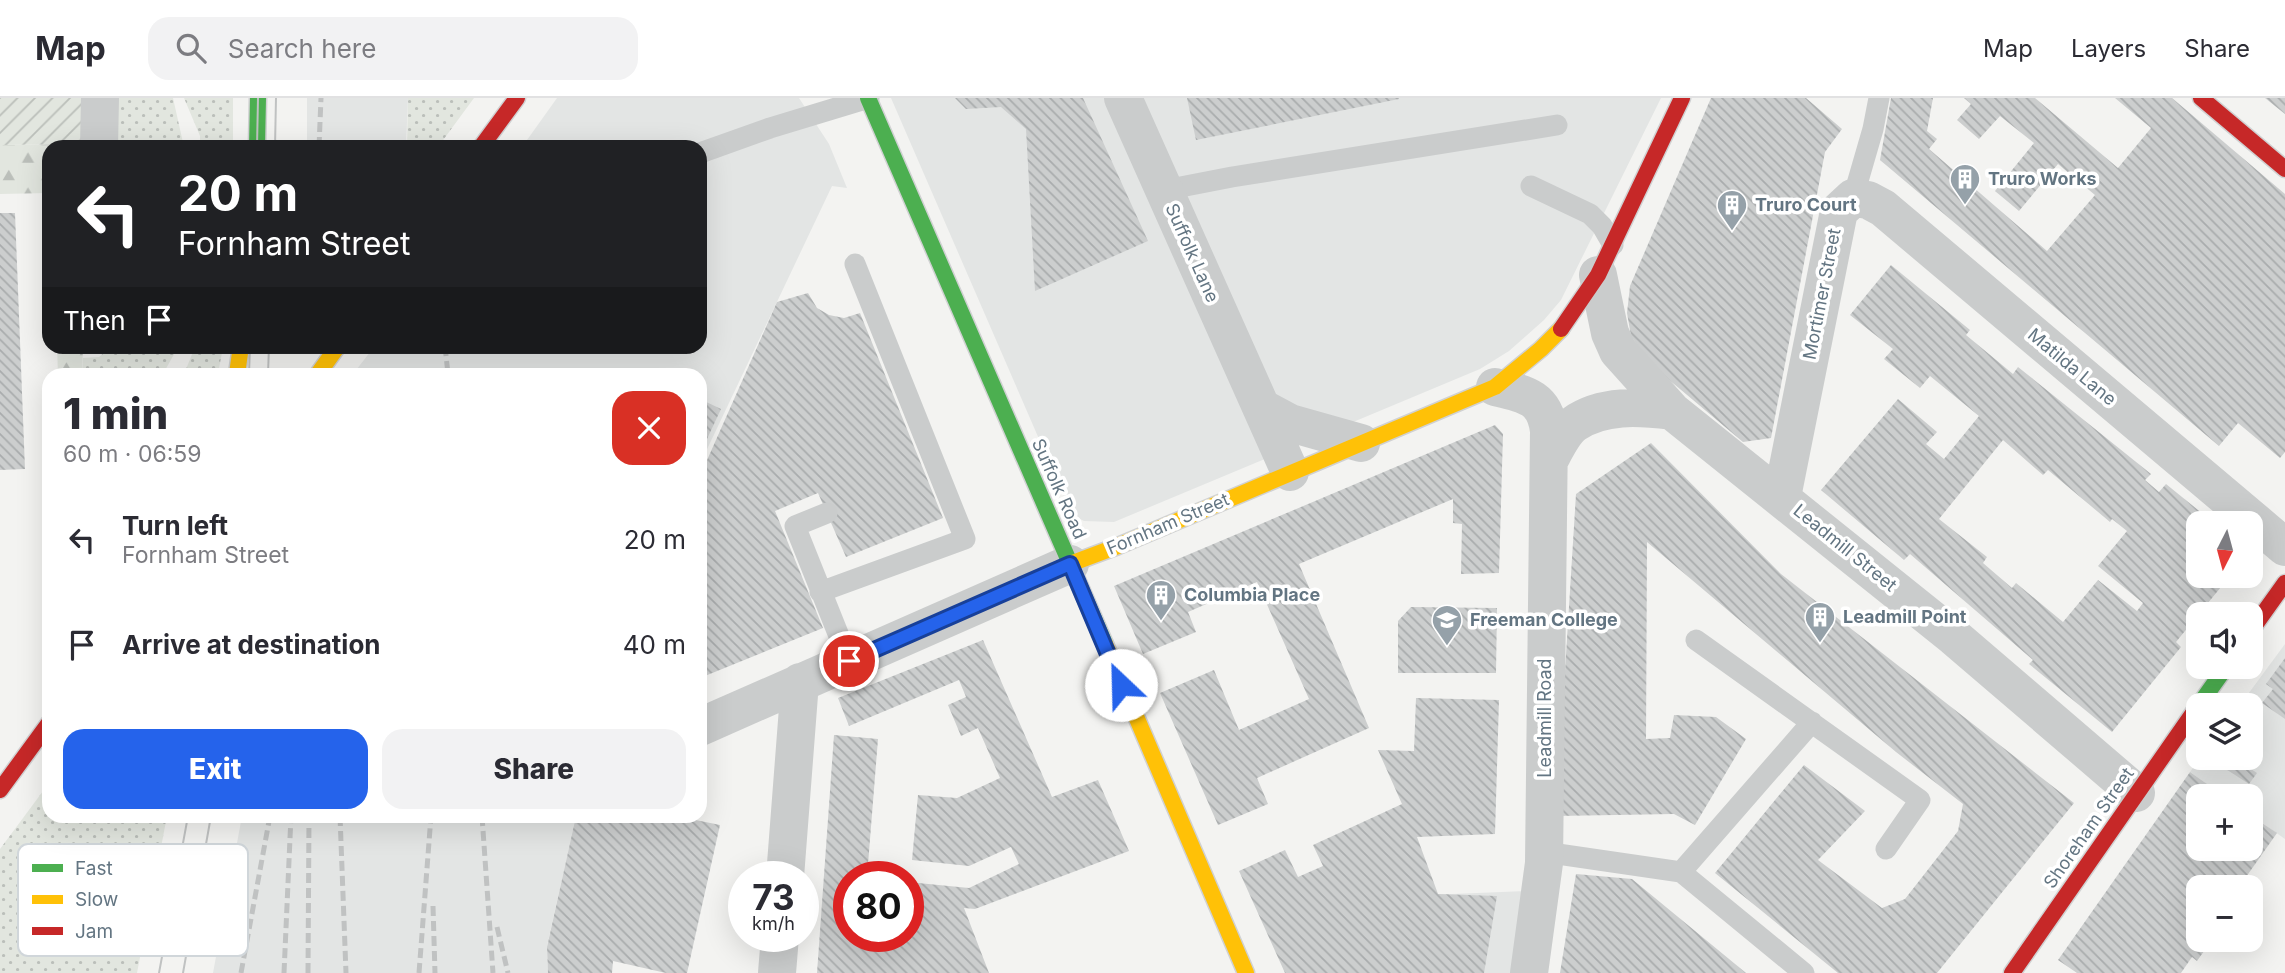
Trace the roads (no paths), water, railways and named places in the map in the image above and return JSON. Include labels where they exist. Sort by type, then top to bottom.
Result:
[{"type":"main road","points":[[257,140],[258,98]]},
{"type":"main road","points":[[486,140],[517,98]]},
{"type":"main road","name":"Suffolk Road","points":[[868,98],[1246,973]]},
{"type":"main road","points":[[1605,260],[1682,98]]},
{"type":"main road","points":[[2202,98],[2285,169]]},
{"type":"main road","name":"Fornham Street","points":[[1070,564],[1495,387],[1535,357],[1562,330],[1582,303],[1605,260]]},
{"type":"main road","points":[[2263,614],[2285,583]]},
{"type":"main road","name":"Shoreham Street","points":[[2012,973],[2186,723]]},
{"type":"main road","points":[[0,790],[42,733]]},
{"type":"street","points":[[99,140],[100,98]]},
{"type":"street","name":"Suffolk Lane","points":[[1123,98],[1290,472]]},
{"type":"street","name":"Mortimer Street","points":[[1782,497],[1839,211],[1853,198]]},
{"type":"street","name":"Matilda Lane","points":[[1853,198],[1868,200],[1883,208],[2285,547]]},
{"type":"street","name":"Leadmill Street","points":[[1605,260],[1610,333],[1618,351],[1672,411],[1965,646],[2136,793]]},
{"type":"street","name":"Leadmill Road","points":[[1495,387],[1536,400],[1546,412],[1549,431],[1544,852],[1529,973]]},
{"type":"street","points":[[1549,461],[1573,424],[1613,410],[1636,406],[1672,411]]},
{"type":"street","points":[[1262,408],[1290,423],[1361,443]]},
{"type":"street","name":"Fornham Street","points":[[707,724],[1070,564]]},
{"type":"street","points":[[786,861],[800,682]]},
{"type":"street","points":[[777,973],[779,952]]},
{"type":"lane","points":[[707,150],[868,98]]},
{"type":"lane","name":"Mortimer Street","points":[[1853,198],[1879,98]]},
{"type":"lane","points":[[1165,190],[1557,125]]},
{"type":"lane","points":[[1531,186],[1590,214],[1602,226],[1605,260]]},
{"type":"lane","points":[[820,592],[965,539],[932,471],[855,264]]},
{"type":"lane","points":[[827,513],[795,526],[849,661]]},
{"type":"lane","points":[[1696,640],[1920,800],[1886,849]]},
{"type":"lane","points":[[1681,872],[1812,722]]},
{"type":"lane","points":[[1544,852],[1681,872],[1804,973]]},
{"type":"tram line","points":[[257,140],[258,98]]},
{"type":"tram line","points":[[275,140],[276,98]]},
{"type":"tram line","points":[[249,368],[250,354]]},
{"type":"tram line","points":[[268,368],[269,354]]},
{"type":"tram line","points":[[183,844],[187,823]]},
{"type":"tram line","points":[[206,844],[210,823]]},
{"type":"tram line","points":[[159,973],[162,956]]},
{"type":"tram line","points":[[183,973],[186,956]]},
{"type":"railway","points":[[319,140],[321,98]]},
{"type":"railway","points":[[446,354],[447,368]]},
{"type":"railway","points":[[248,935],[269,823]]},
{"type":"railway","points":[[284,973],[291,823]]},
{"type":"railway","points":[[308,973],[309,823]]},
{"type":"railway","points":[[340,823],[346,973]]},
{"type":"railway","points":[[419,973],[430,823]]},
{"type":"railway","points":[[482,823],[493,973]]},
{"type":"railway","points":[[433,906],[435,973]]},
{"type":"railway","points":[[497,927],[508,973]]},
{"type":"railway","points":[[241,973],[244,956]]},
{"type":"place","name":"Truro Works","points":[[1965,206]]},
{"type":"place","name":"Truro Court","points":[[1732,232]]},
{"type":"place","name":"Columbia Place","points":[[1161,622]]},
{"type":"place","name":"Leadmill Point","points":[[1820,644]]},
{"type":"place","name":"Freeman College","points":[[1447,647]]}]
